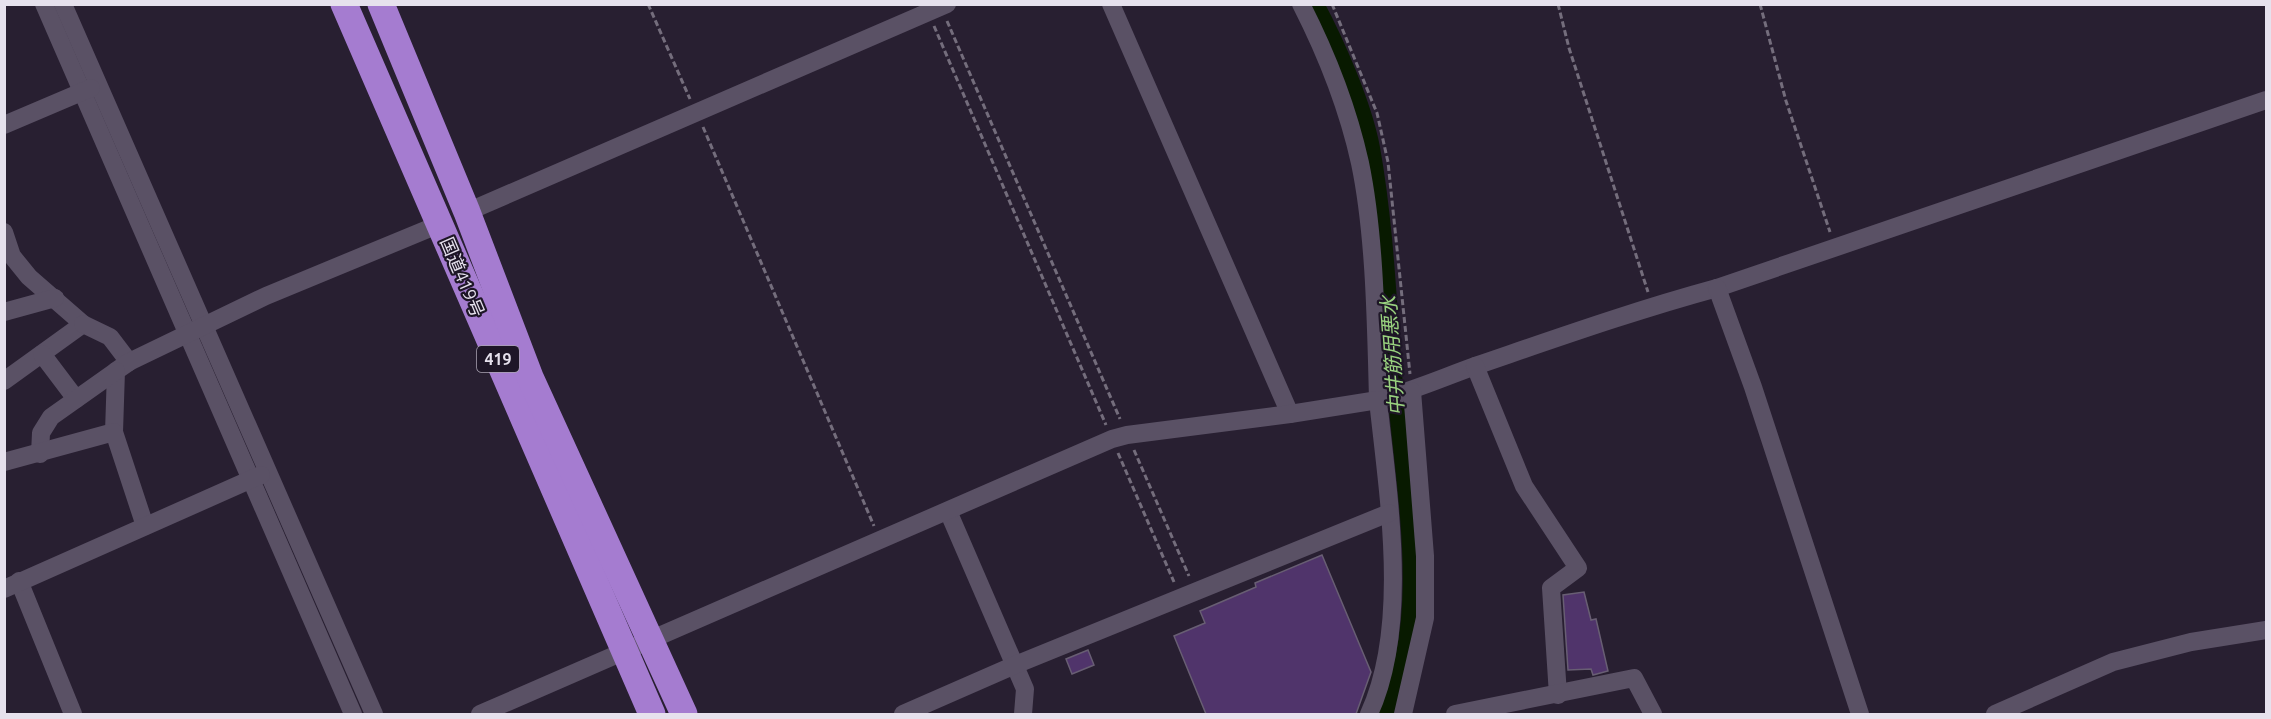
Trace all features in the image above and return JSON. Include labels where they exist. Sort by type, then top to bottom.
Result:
[{"type":"highway","name":"国道419号","points":[[344,4],[652,714]]},
{"type":"highway","name":"国道419号","points":[[381,4],[530,377],[684,714]]},
{"type":"street","points":[[44,4],[90,89],[259,476],[374,714]]},
{"type":"street","points":[[63,4],[90,89]]},
{"type":"street","points":[[1111,4],[1290,414]]},
{"type":"street","points":[[1301,4],[1348,118],[1360,164],[1374,307],[1378,400],[1389,513],[1392,599],[1389,648],[1369,714]]},
{"type":"street","points":[[466,212],[939,8]]},
{"type":"street","points":[[4,125],[90,89]]},
{"type":"street","points":[[480,714],[1120,437],[1290,414],[1378,400],[1412,391],[1475,366],[1652,306],[1717,288],[2266,100]]},
{"type":"street","points":[[40,454],[41,433],[51,417],[123,366],[266,296],[440,224]]},
{"type":"street","points":[[4,232],[12,256],[29,277],[83,324],[110,337],[123,366],[114,432],[145,526]]},
{"type":"street","points":[[1717,288],[1753,387],[1860,714]]},
{"type":"street","points":[[4,312],[55,298]]},
{"type":"street","points":[[4,381],[83,324]]},
{"type":"street","points":[[42,354],[76,399]]},
{"type":"street","points":[[1475,366],[1524,486],[1578,568],[1551,588],[1557,695]]},
{"type":"street","points":[[1402,714],[1425,618],[1425,556],[1412,391]]},
{"type":"street","points":[[4,462],[114,432]]},
{"type":"street","points":[[73,714],[12,585],[259,476]]},
{"type":"street","points":[[259,476],[353,714]]},
{"type":"street","points":[[948,511],[1025,689],[1029,713]]},
{"type":"street","points":[[903,714],[1015,665],[1389,513]]},
{"type":"street","points":[[1995,714],[2113,662],[2191,642],[2266,630]]},
{"type":"street","points":[[1455,714],[1634,678],[1653,714]]},
{"type":"path","points":[[648,4],[880,541]]},
{"type":"path","points":[[1332,4],[1377,113],[1388,162],[1412,391]]},
{"type":"path","points":[[1558,4],[1569,48],[1652,306]]},
{"type":"path","points":[[1760,4],[1786,101],[1835,248]]},
{"type":"path","points":[[939,8],[1188,594]]},
{"type":"path","points":[[939,8],[1188,594]]},
{"type":"building","points":[[1322,555],[1371,672],[1356,714],[1206,714],[1174,636],[1205,623],[1200,611],[1256,587],[1255,583]]},
{"type":"building","points":[[1584,592],[1591,620],[1596,619],[1608,671],[1593,675],[1591,669],[1568,670],[1563,595]]},
{"type":"building","points":[[1088,650],[1094,665],[1072,674],[1066,659]]},
{"type":"waterway","name":"中井筋用悪水","points":[[1316,4],[1349,74],[1363,113],[1377,177],[1384,237],[1410,553],[1407,637],[1399,676],[1385,714]]}]
